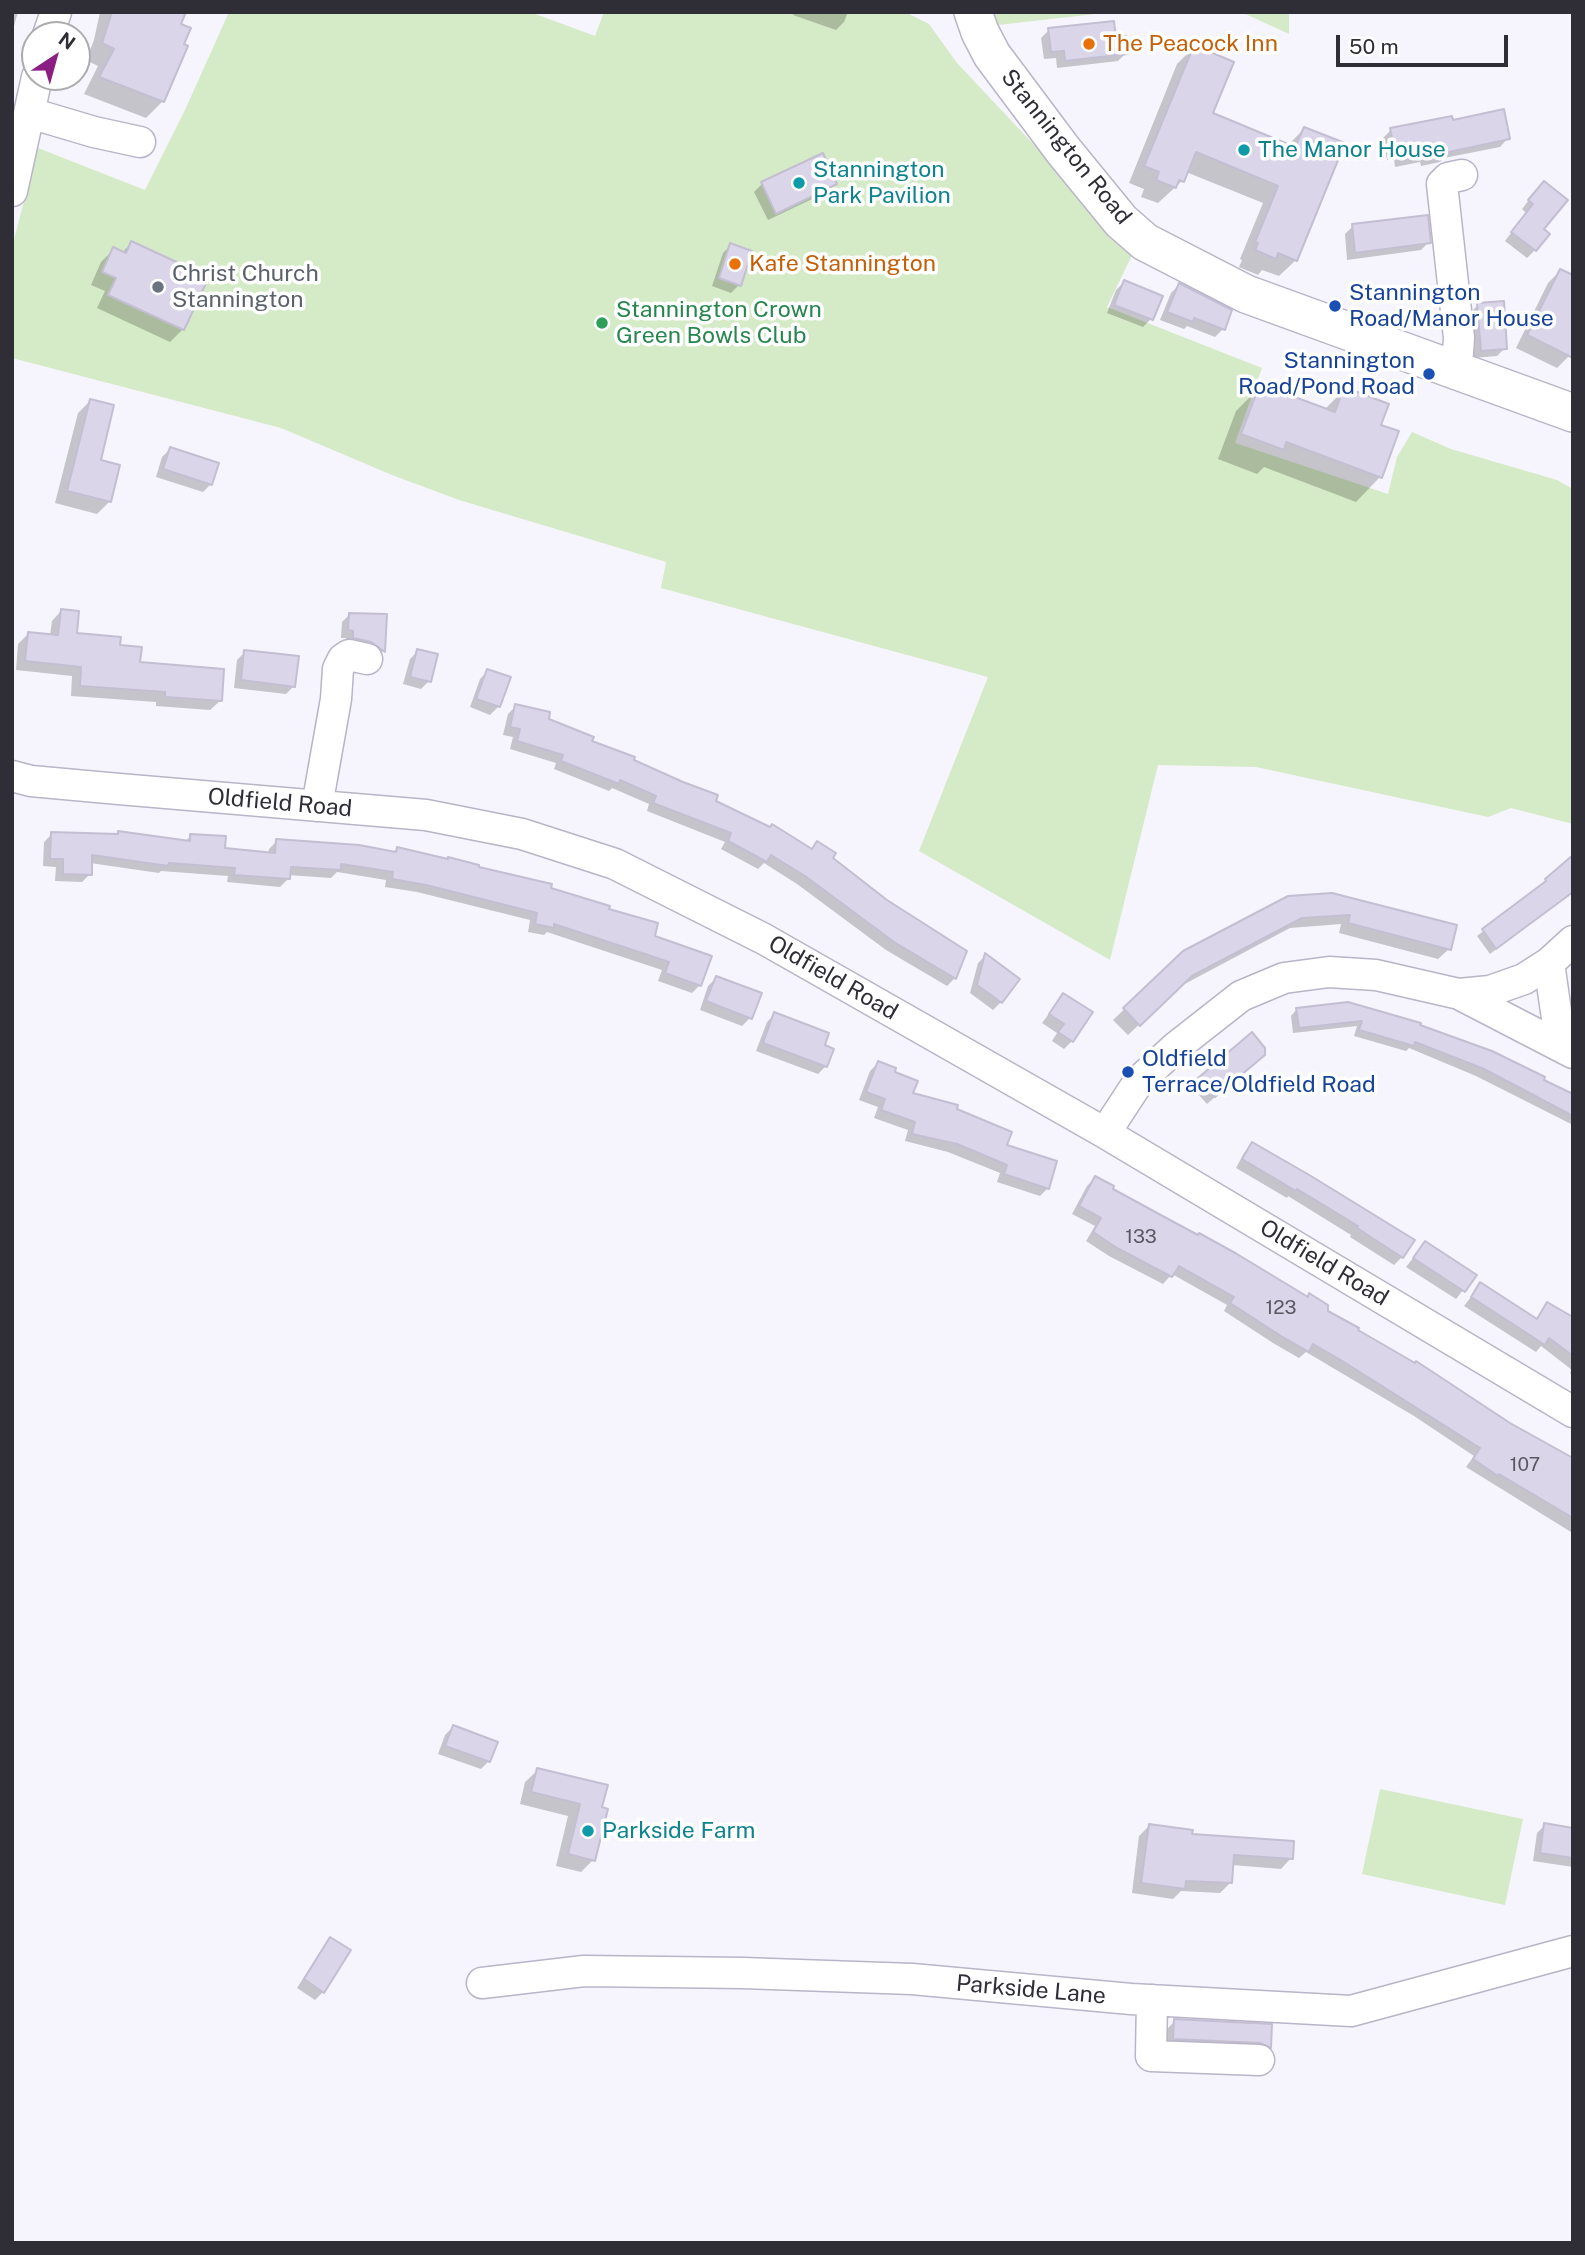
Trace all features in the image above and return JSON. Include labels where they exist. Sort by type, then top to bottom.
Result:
[{"type":"main road","name":"Stannington Road","points":[[972,12],[992,55],[1063,150],[1113,212],[1145,242],[1246,294],[1573,413]]},
{"type":"street","points":[[12,191],[34,91]]},
{"type":"street","points":[[30,113],[140,142]]},
{"type":"street","points":[[1452,368],[1458,353],[1459,338],[1442,184],[1448,178],[1462,175]]},
{"type":"street","points":[[317,806],[336,699],[338,669],[343,659],[349,655],[367,659]]},
{"type":"street","name":"Oldfield Road","points":[[12,776],[31,781],[440,818],[522,834],[615,864],[764,939],[1105,1133],[1573,1412]]},
{"type":"street","points":[[1459,994],[1490,991],[1524,979],[1549,963],[1573,941]]},
{"type":"street","points":[[1549,963],[1567,1049]]},
{"type":"street","points":[[1105,1133],[1139,1081],[1166,1055],[1241,996],[1284,978],[1329,972],[1376,975],[1459,994],[1567,1049]]},
{"type":"street","name":"Parkside Lane","points":[[482,1983],[584,1971],[743,1973],[912,1979],[1152,2000],[1351,2011],[1573,1951]]},
{"type":"street","points":[[1152,2000],[1152,2056],[1259,2060]]},
{"type":"green space","points":[[229,12],[530,12],[595,36],[604,12],[905,12],[929,24],[957,63],[1134,251],[1107,307],[1262,368],[1235,443],[1388,494],[1397,457],[1412,432],[1451,449],[1557,480],[1573,489],[1573,824],[1511,808],[1488,817],[1256,767],[1158,765],[1110,960],[919,851],[988,677],[661,588],[666,562],[459,500],[281,428],[12,358],[12,247],[38,148],[145,190]]},
{"type":"green space","points":[[987,12],[1113,12],[989,26]]},
{"type":"green space","points":[[1241,12],[1289,12],[1289,34]]},
{"type":"green space","points":[[1380,1789],[1523,1819],[1505,1905],[1362,1874]]},
{"type":"building","points":[[112,12],[186,12],[181,24],[191,28],[184,44],[188,46],[164,102],[99,77],[114,49],[102,43]]},
{"type":"building","name":"The Peacock Inn","points":[[1114,21],[1116,37],[1126,36],[1128,54],[1065,61],[1064,51],[1051,52],[1048,28]]},
{"type":"building","name":"The Manor House","points":[[1194,45],[1234,62],[1213,113],[1295,147],[1304,127],[1345,143],[1297,261],[1278,253],[1276,259],[1255,250],[1258,243],[1255,242],[1278,186],[1196,152],[1184,182],[1179,180],[1176,188],[1156,180],[1159,172],[1144,166]]},
{"type":"building","points":[[1504,109],[1510,139],[1429,159],[1428,155],[1403,160],[1401,152],[1395,153],[1390,128],[1452,116],[1453,120]]},
{"type":"building","name":"Stannington Park Pavilion","points":[[823,153],[837,184],[776,214],[761,182]]},
{"type":"building","points":[[1544,181],[1568,200],[1544,229],[1550,234],[1536,251],[1511,232],[1533,204],[1528,200]]},
{"type":"building","points":[[1428,215],[1431,243],[1355,253],[1352,224]]},
{"type":"building","name":"Christ Church Stannington","points":[[131,241],[209,277],[184,330],[108,295],[116,278],[102,272],[113,247],[126,253]]},
{"type":"building","name":"Kafe Stannington","points":[[730,243],[752,251],[741,286],[719,278]]},
{"type":"building","points":[[1560,269],[1573,275],[1573,358],[1527,335]]},
{"type":"building","points":[[1124,280],[1163,296],[1153,320],[1114,305]]},
{"type":"building","points":[[1179,283],[1232,310],[1225,330],[1194,318],[1193,322],[1167,312]]},
{"type":"building","points":[[1504,301],[1507,349],[1481,351],[1477,303]]},
{"type":"building","points":[[1260,384],[1335,412],[1344,387],[1389,404],[1381,425],[1399,431],[1382,478],[1286,442],[1284,450],[1241,434]]},
{"type":"building","points":[[90,399],[114,405],[101,460],[120,465],[111,502],[67,491]]},
{"type":"building","points":[[170,447],[219,463],[212,485],[163,469]]},
{"type":"building","points":[[61,609],[79,611],[77,633],[121,637],[120,645],[142,647],[140,662],[224,669],[222,701],[165,697],[165,692],[80,686],[81,667],[25,661],[28,632],[58,635]]},
{"type":"building","points":[[349,613],[387,614],[385,652],[371,642],[353,638],[353,631],[348,630]]},
{"type":"building","points":[[417,649],[438,654],[431,682],[410,677]]},
{"type":"building","points":[[244,650],[299,656],[295,687],[241,680]]},
{"type":"building","points":[[487,669],[511,677],[500,707],[476,699]]},
{"type":"building","points":[[515,704],[550,712],[549,719],[594,737],[592,741],[635,757],[634,760],[718,795],[716,801],[770,827],[772,824],[812,849],[817,841],[836,853],[833,858],[887,900],[967,951],[956,979],[894,942],[805,876],[771,855],[767,862],[728,841],[731,833],[653,803],[656,796],[620,780],[619,784],[561,761],[563,755],[517,741],[520,729],[510,727]]},
{"type":"building","points":[[118,831],[190,841],[190,834],[226,836],[225,848],[275,853],[276,839],[359,845],[396,852],[397,847],[448,857],[552,884],[551,888],[658,923],[655,936],[712,956],[701,986],[665,973],[669,962],[554,924],[554,928],[535,924],[537,913],[392,879],[393,872],[341,864],[341,870],[291,867],[290,879],[234,875],[235,868],[169,863],[168,866],[92,855],[92,875],[63,874],[63,859],[50,859],[51,832],[118,834]]},
{"type":"building","points":[[1573,855],[1573,892],[1496,949],[1482,929],[1546,881],[1545,879]]},
{"type":"building","points":[[1332,893],[1457,925],[1451,950],[1348,923],[1350,915],[1302,918],[1192,976],[1140,1026],[1123,1008],[1183,951],[1288,896]]},
{"type":"building","points":[[985,953],[1020,979],[1002,1003],[977,985]]},
{"type":"building","points":[[716,976],[762,993],[752,1019],[706,1001]]},
{"type":"building","points":[[1063,993],[1093,1012],[1073,1042],[1058,1032],[1064,1024],[1049,1014]]},
{"type":"building","points":[[1348,1002],[1421,1023],[1420,1025],[1492,1051],[1545,1077],[1544,1080],[1573,1094],[1573,1116],[1484,1069],[1415,1042],[1414,1046],[1359,1030],[1362,1021],[1299,1028],[1296,1008]]},
{"type":"building","points":[[774,1012],[829,1033],[825,1045],[834,1049],[827,1067],[763,1043]]},
{"type":"building","points":[[1252,1032],[1265,1048],[1265,1055],[1215,1097],[1198,1078]]},
{"type":"building","points":[[878,1061],[896,1068],[895,1072],[918,1081],[913,1093],[958,1105],[957,1109],[1012,1132],[1007,1145],[1057,1161],[1049,1189],[1004,1174],[1007,1165],[957,1144],[912,1134],[915,1122],[881,1110],[885,1099],[866,1092]]},
{"type":"building","points":[[1252,1142],[1415,1240],[1403,1258],[1357,1228],[1358,1226],[1242,1159]]},
{"type":"building","points":[[1095,1176],[1114,1186],[1113,1189],[1237,1254],[1308,1297],[1309,1293],[1328,1305],[1328,1311],[1359,1328],[1358,1330],[1415,1363],[1416,1361],[1510,1423],[1573,1458],[1573,1518],[1473,1459],[1480,1448],[1344,1362],[1313,1344],[1309,1352],[1281,1336],[1230,1303],[1234,1297],[1179,1266],[1172,1277],[1093,1232],[1101,1218],[1079,1206]]},
{"type":"building","points":[[1425,1241],[1477,1275],[1465,1292],[1413,1258]]},
{"type":"building","points":[[1480,1282],[1537,1319],[1547,1302],[1573,1317],[1573,1356],[1549,1338],[1545,1345],[1471,1297]]},
{"type":"building","points":[[453,1725],[498,1742],[490,1762],[445,1746]]},
{"type":"building","name":"Parkside Farm","points":[[537,1768],[608,1785],[602,1807],[608,1809],[595,1861],[568,1854],[580,1804],[531,1792]]},
{"type":"building","points":[[1544,1823],[1573,1828],[1573,1858],[1540,1853]]},
{"type":"building","points":[[1149,1824],[1193,1830],[1192,1834],[1294,1841],[1293,1859],[1234,1855],[1232,1883],[1186,1881],[1185,1889],[1141,1883]]},
{"type":"building","points":[[330,1937],[351,1950],[324,1993],[304,1979]]},
{"type":"building","points":[[1174,2019],[1272,2024],[1271,2048],[1260,2043],[1173,2039]]},
{"type":"place","name":"The Peacock Inn","points":[[1089,44]]},
{"type":"place","name":"The Manor House","points":[[1244,150]]},
{"type":"place","name":"Stannington Park Pavilion","points":[[799,183]]},
{"type":"place","name":"Kafe Stannington","points":[[735,264]]},
{"type":"place","name":"Christ Church Stannington","points":[[158,287]]},
{"type":"place","name":"Stannington Road/Manor House","points":[[1335,306]]},
{"type":"place","name":"Stannington Crown Green Bowls Club","points":[[602,323]]},
{"type":"place","name":"Stannington Road/Pond Road","points":[[1429,374]]},
{"type":"place","name":"Oldfield Terrace/Oldfield Road","points":[[1128,1072]]},
{"type":"place","name":"Parkside Farm","points":[[588,1831]]}]
